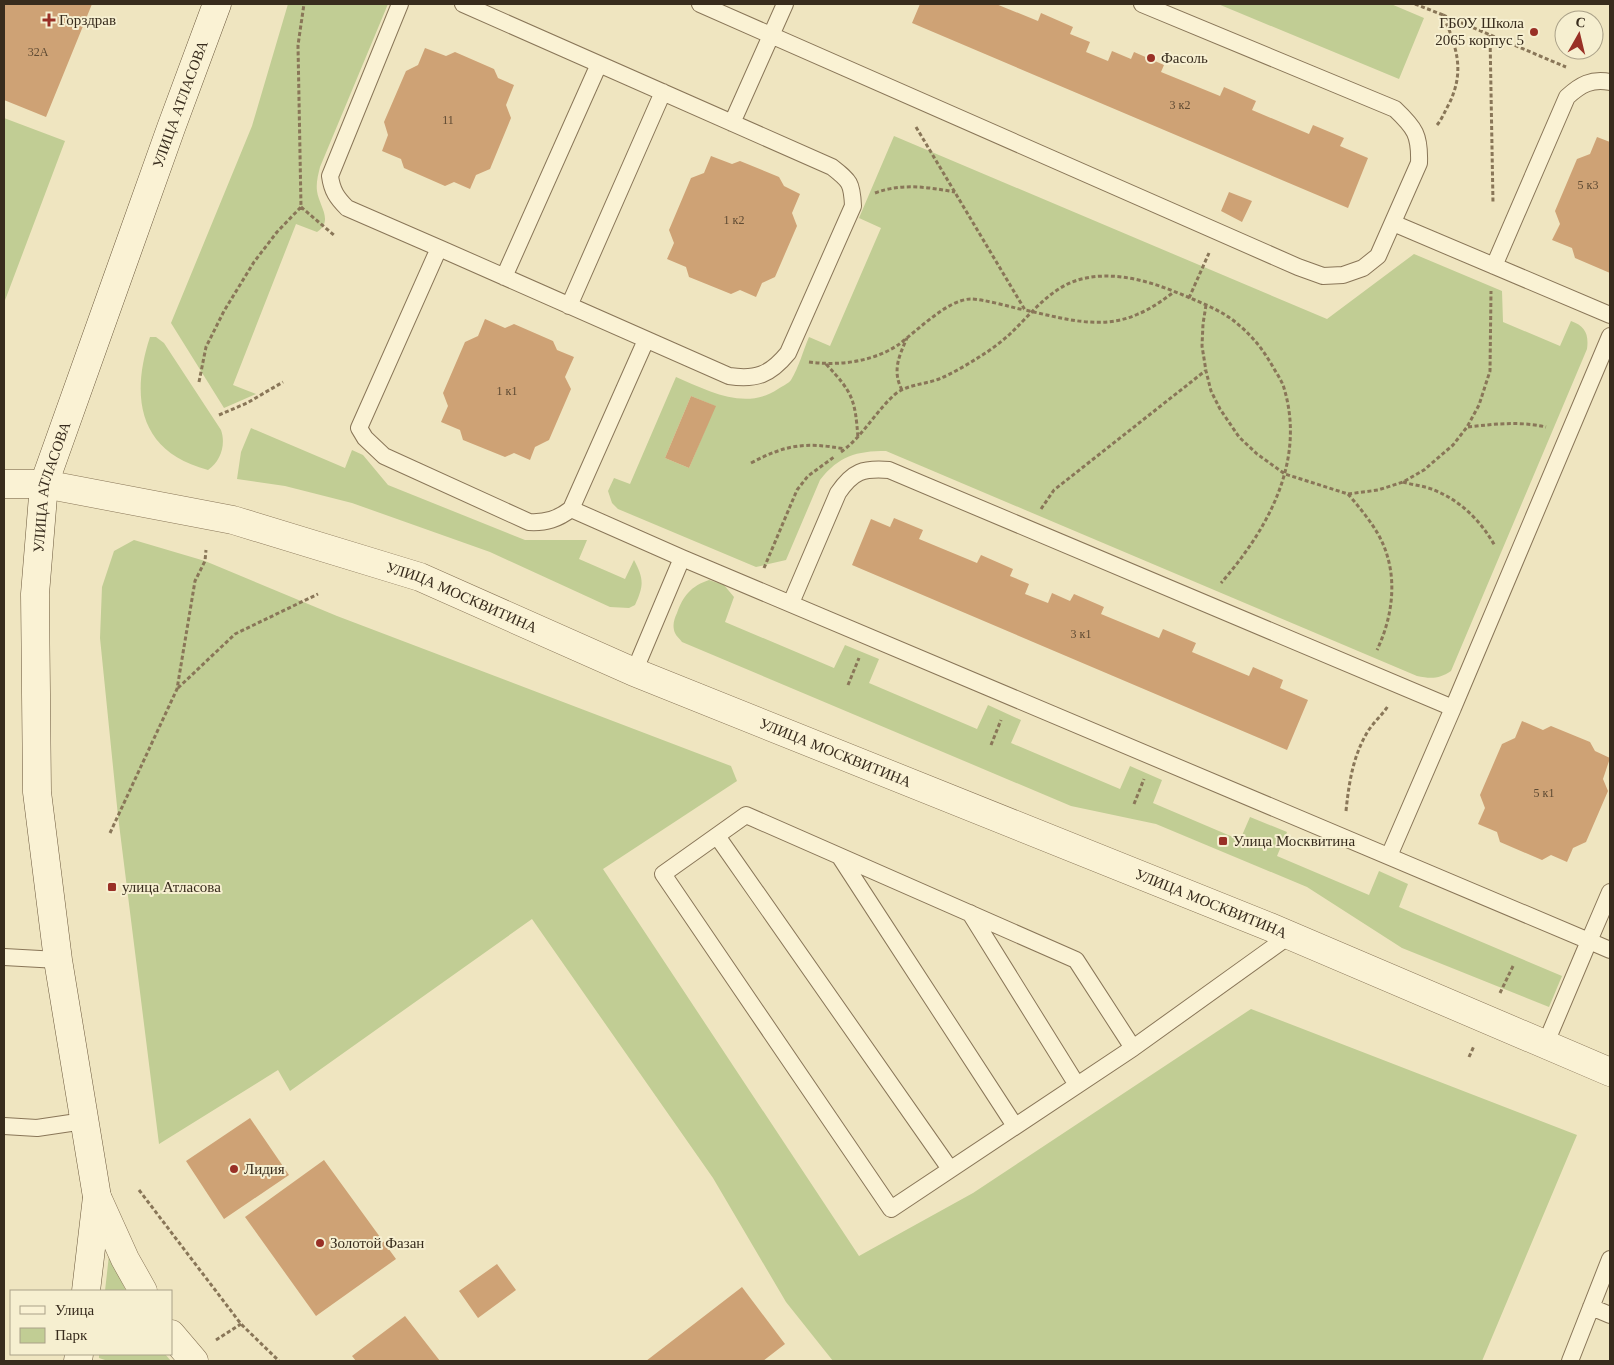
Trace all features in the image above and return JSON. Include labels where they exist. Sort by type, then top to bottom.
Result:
[{"type":"street","name":"УЛИЦА АТЛАСОВА","points":[[86,1290],[97,1197],[58,960],[37,792],[35,594],[44,484],[170,128],[218,4]]},
{"type":"street","name":"УЛИЦА МОСКВИТИНА","points":[[4,484],[44,484],[234,520],[420,577],[634,672],[1289,936],[1610,1072]]},
{"type":"street","points":[[97,1197],[125,1259],[143,1290]]},
{"type":"street","points":[[172,1335],[194,1361]]},
{"type":"lane","points":[[400,4],[330,176],[336,198],[347,208],[728,376],[747,379],[766,374],[778,366],[788,353],[853,206],[852,188],[846,177],[832,167],[463,4]]},
{"type":"lane","points":[[700,4],[1298,267],[1323,276],[1336,276],[1363,268],[1378,256],[1419,163],[1420,146],[1416,132],[1410,123],[1395,109],[1142,4]]},
{"type":"lane","points":[[732,123],[785,4]]},
{"type":"lane","points":[[504,277],[599,64]]},
{"type":"lane","points":[[1492,265],[1567,97],[1577,88],[1603,81]]},
{"type":"lane","points":[[568,306],[664,92]]},
{"type":"lane","points":[[1393,223],[1610,315]]},
{"type":"lane","points":[[439,248],[359,428],[369,443],[384,456],[530,522],[540,523],[551,520],[562,516],[571,509],[646,340]]},
{"type":"lane","points":[[1390,856],[1610,336]]},
{"type":"lane","points":[[791,603],[838,493],[847,480],[857,473],[870,468],[889,470],[1453,708]]},
{"type":"lane","points":[[571,509],[682,558],[1610,950]]},
{"type":"lane","points":[[634,672],[682,558]]},
{"type":"lane","points":[[1133,1048],[1076,960],[746,815],[663,874],[891,1209],[1133,1048],[1289,936]]},
{"type":"lane","points":[[717,836],[950,1169]]},
{"type":"lane","points":[[840,857],[1015,1126]]},
{"type":"lane","points":[[1545,1045],[1610,892]]},
{"type":"lane","points":[[970,914],[1077,1085]]},
{"type":"lane","points":[[4,958],[58,960]]},
{"type":"lane","points":[[4,1126],[37,1128],[84,1121]]},
{"type":"lane","points":[[1570,1361],[1610,1259]]},
{"type":"lane","points":[[1591,1307],[1610,1315]]},
{"type":"path","points":[[199,382],[206,347],[224,311],[277,232],[301,207],[298,45],[304,4]]},
{"type":"path","points":[[1415,4],[1603,81]]},
{"type":"path","points":[[1420,146],[1441,120],[1456,90],[1458,63],[1452,37],[1443,15]]},
{"type":"path","points":[[1490,35],[1493,208]]},
{"type":"path","points":[[894,90],[1024,310]]},
{"type":"path","points":[[853,206],[869,195],[885,189],[903,186],[920,186],[955,192]]},
{"type":"path","points":[[301,207],[334,236]]},
{"type":"path","points":[[1189,298],[1218,232]]},
{"type":"path","points":[[1206,305],[1202,346],[1206,370],[1220,409],[1239,437],[1257,454],[1285,474],[1348,494],[1378,490],[1403,482],[1424,470],[1453,445],[1467,428],[1479,405],[1490,371],[1492,265]]},
{"type":"path","points":[[756,588],[802,482],[858,438],[893,395],[902,390],[938,379],[977,359],[1008,336],[1045,298],[1066,285],[1085,278],[1108,275],[1127,277],[1175,292],[1206,305],[1239,325],[1263,348],[1283,386],[1290,417],[1290,453],[1285,474],[1270,514],[1236,566],[1201,601]]},
{"type":"path","points":[[807,362],[844,363],[869,358],[896,346],[950,305],[971,299],[1076,321],[1095,323],[1120,320],[1138,314],[1175,292]]},
{"type":"path","points":[[902,390],[898,382],[897,362],[908,337]]},
{"type":"path","points":[[826,364],[849,392],[856,413],[858,438]]},
{"type":"path","points":[[1048,496],[1206,370]]},
{"type":"path","points":[[219,415],[283,382]]},
{"type":"path","points":[[1467,428],[1508,423],[1530,424],[1569,433]]},
{"type":"path","points":[[751,463],[768,454],[796,445],[819,444],[846,449]]},
{"type":"path","points":[[1403,482],[1434,490],[1462,506],[1481,524],[1510,574]]},
{"type":"path","points":[[1348,494],[1365,514],[1379,536],[1388,559],[1392,582],[1392,606],[1382,641],[1368,672]]},
{"type":"path","points":[[110,833],[177,689],[195,581],[205,561],[206,550]]},
{"type":"path","points":[[177,689],[234,634],[318,594]]},
{"type":"path","points":[[1346,819],[1352,766],[1358,750],[1370,729],[1391,702]]},
{"type":"path","points":[[139,1190],[241,1324],[279,1361]]},
{"type":"path","points":[[213,1342],[241,1324]]},
{"type":"green space","points":[[288,4],[388,4],[320,167],[317,188],[325,218],[322,228],[317,232],[296,224],[233,385],[256,394],[224,408],[171,323],[252,126]]},
{"type":"green space","points":[[1218,4],[1391,4],[1424,18],[1399,79]]},
{"type":"green space","points":[[4,118],[65,141],[4,303]]},
{"type":"green space","points":[[894,136],[1327,319],[1414,254],[1502,291],[1503,322],[1560,346],[1571,321],[1580,325],[1587,335],[1587,349],[1451,671],[1435,678],[1417,676],[886,451],[857,454],[834,465],[820,480],[786,560],[756,567],[618,509],[612,503],[608,491],[614,478],[630,484],[676,377],[714,393],[740,399],[753,398],[778,389],[791,380],[809,337],[830,346],[881,228],[859,218]],"holes":[[[691,396],[715,406],[689,468],[665,458]]]},
{"type":"green space","points":[[150,337],[156,337],[164,343],[221,430],[223,446],[216,462],[208,470],[185,462],[167,450],[154,436],[146,420],[141,401],[141,381]]},
{"type":"green space","points":[[251,428],[345,468],[352,450],[363,455],[388,485],[525,540],[587,540],[579,559],[625,579],[634,560],[640,572],[642,582],[635,605],[629,608],[610,607],[490,552],[352,503],[285,486],[237,479],[241,452]]},
{"type":"green space","points":[[134,540],[205,561],[337,616],[731,766],[737,781],[603,869],[859,1256],[973,1193],[1251,1009],[1577,1135],[1482,1361],[833,1361],[786,1302],[713,1178],[532,919],[290,1091],[278,1070],[159,1144],[118,816],[100,638],[102,587],[114,551]]},
{"type":"green space","points":[[709,580],[724,585],[734,597],[725,622],[834,668],[845,645],[879,659],[869,683],[977,729],[988,705],[1021,720],[1011,743],[1120,789],[1130,766],[1162,780],[1153,803],[1240,840],[1250,817],[1287,832],[1277,856],[1369,895],[1379,871],[1408,884],[1399,907],[1562,976],[1549,1007],[1402,948],[1307,887],[1156,824],[1071,806],[682,642],[674,628],[674,620],[679,607],[688,592],[697,585]]},
{"type":"green space","points":[[109,1255],[126,1290],[105,1290]]},
{"type":"green space","points":[[99,1355],[166,1355],[171,1361],[108,1361],[99,1358]]},
{"type":"building","points":[[4,4],[92,4],[46,117],[4,100]]},
{"type":"building","points":[[920,4],[996,4],[1038,21],[1041,13],[1073,27],[1070,34],[1090,42],[1086,52],[1108,61],[1112,51],[1131,59],[1134,52],[1164,65],[1161,72],[1220,96],[1224,87],[1256,101],[1252,110],[1309,134],[1313,125],[1344,138],[1340,146],[1368,158],[1348,208],[912,23]]},
{"type":"building","points":[[425,48],[446,56],[455,52],[494,69],[498,78],[514,85],[506,105],[511,118],[490,169],[476,175],[470,189],[454,182],[445,186],[404,168],[401,159],[382,151],[388,135],[384,122],[406,71],[418,65]]},
{"type":"building","points":[[1597,137],[1610,142],[1610,273],[1575,258],[1572,248],[1552,240],[1560,224],[1555,211],[1577,159],[1590,154]]},
{"type":"building","points":[[711,156],[732,164],[740,161],[779,177],[784,186],[800,194],[792,213],[797,226],[775,277],[762,283],[756,297],[740,290],[731,294],[689,277],[686,267],[667,259],[674,243],[669,230],[691,178],[704,173]]},
{"type":"building","points":[[1229,192],[1252,201],[1242,222],[1221,211]]},
{"type":"building","points":[[485,319],[505,328],[514,324],[553,341],[557,350],[574,357],[565,377],[571,389],[549,440],[535,447],[530,460],[514,453],[505,457],[463,440],[460,430],[441,422],[448,406],[443,393],[465,342],[478,336]]},
{"type":"building","points":[[691,396],[716,406],[689,468],[665,458]]},
{"type":"building","points":[[894,518],[923,530],[919,539],[977,563],[981,555],[1013,569],[1010,576],[1029,584],[1025,594],[1048,603],[1052,593],[1070,601],[1074,594],[1104,607],[1101,614],[1159,638],[1163,629],[1196,643],[1192,652],[1249,676],[1253,667],[1283,680],[1280,688],[1308,700],[1287,750],[852,565],[871,519],[890,527]]},
{"type":"building","points":[[1522,721],[1543,730],[1551,726],[1590,742],[1595,751],[1610,758],[1603,779],[1608,791],[1586,842],[1573,848],[1567,862],[1551,855],[1542,860],[1500,842],[1497,832],[1478,824],[1485,808],[1480,795],[1502,744],[1515,738]]},
{"type":"building","points":[[250,1118],[289,1175],[224,1219],[186,1161]]},
{"type":"building","points":[[324,1160],[396,1259],[316,1316],[245,1217]]},
{"type":"building","points":[[497,1264],[516,1290],[478,1318],[459,1291]]},
{"type":"building","points":[[742,1287],[785,1344],[763,1361],[646,1361]]},
{"type":"building","points":[[405,1316],[440,1361],[356,1361],[352,1356]]},
{"type":"place","name":"Горздрав","points":[[49,20]]},
{"type":"place","name":"ГБОУ Школа 2065 корпус 5","points":[[1534,32]]},
{"type":"place","name":"Фасоль","points":[[1151,58]]},
{"type":"place","name":"Улица Москвитина","points":[[1223,841]]},
{"type":"place","name":"улица Атласова","points":[[112,887]]},
{"type":"place","name":"Лидия","points":[[234,1169]]},
{"type":"place","name":"Золотой Фазан","points":[[320,1243]]}]
